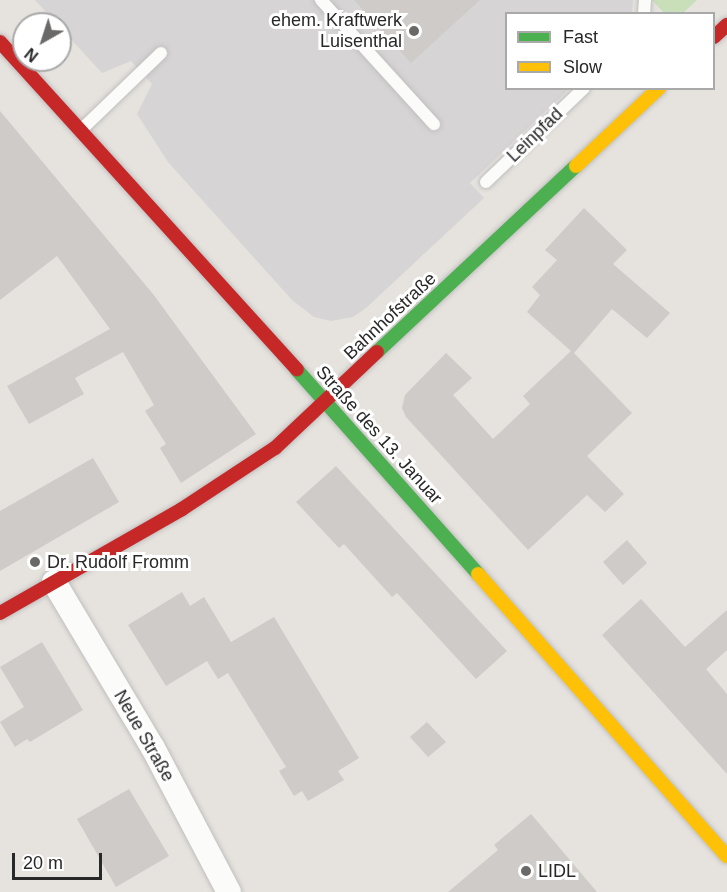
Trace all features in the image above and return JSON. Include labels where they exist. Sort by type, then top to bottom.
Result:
[{"type":"main road","points":[[715,36],[727,25]]},
{"type":"main road","name":"Straße des 13. Januar","points":[[0,42],[325,401],[727,856]]},
{"type":"main road","name":"Bahnhofstraße","points":[[0,613],[183,509],[261,457],[325,401],[657,90]]},
{"type":"street","name":"Neue Straße","points":[[54,582],[153,748],[228,892]]},
{"type":"lane","points":[[321,0],[434,124]]},
{"type":"lane","points":[[81,131],[161,53]]},
{"type":"lane","name":"Leinpfad","points":[[486,183],[582,90]]},
{"type":"shaded area","points":[[35,0],[633,0],[632,12],[505,12],[505,90],[568,90],[470,183],[484,198],[366,308],[353,317],[331,321],[314,317],[292,300],[168,162],[137,114],[152,84],[131,61],[102,73],[72,40],[72,12],[46,12]]},
{"type":"green space","points":[[652,0],[697,0],[684,12],[663,12]]},
{"type":"building","name":"ehem. Kraftwerk Luisenthal","points":[[354,0],[480,0],[411,63]]},
{"type":"building","points":[[0,111],[153,294],[256,434],[181,483],[160,448],[166,444],[145,411],[154,405],[123,352],[75,378],[84,394],[29,424],[7,386],[110,329],[57,256],[0,300]]},
{"type":"building","points":[[584,208],[627,250],[613,264],[670,313],[647,338],[612,309],[574,353],[632,413],[587,456],[624,494],[605,512],[587,495],[528,550],[406,417],[402,408],[405,395],[446,353],[472,378],[453,395],[493,439],[530,404],[523,396],[571,351],[527,312],[540,295],[532,287],[557,260],[545,250]]},
{"type":"building","points":[[93,458],[119,502],[0,571],[0,511]]},
{"type":"building","points":[[336,466],[507,651],[476,679],[397,593],[392,597],[344,544],[339,548],[296,502]]},
{"type":"building","points":[[627,540],[647,563],[623,585],[603,562]]},
{"type":"building","points":[[182,592],[190,606],[204,597],[231,642],[274,617],[359,758],[338,771],[344,780],[308,801],[302,791],[294,796],[279,771],[286,767],[228,673],[218,679],[207,661],[166,686],[128,625]]},
{"type":"building","points":[[641,599],[685,647],[727,610],[727,650],[706,669],[727,694],[727,774],[602,635]]},
{"type":"building","points":[[42,642],[83,710],[30,742],[27,739],[15,747],[0,722],[24,707],[0,667]]},
{"type":"building","points":[[427,722],[446,742],[428,757],[410,737]]},
{"type":"building","points":[[129,789],[169,856],[116,887],[77,819]]},
{"type":"building","name":"LIDL","points":[[531,814],[597,892],[448,892],[498,850],[494,845]]},
{"type":"traffic: fast","points":[[377,352],[576,166]]},
{"type":"traffic: fast","points":[[297,370],[478,574]]},
{"type":"traffic: slow","points":[[576,166],[657,90]]},
{"type":"traffic: slow","points":[[478,574],[727,856]]},
{"type":"traffic: jam","points":[[715,36],[727,25]]},
{"type":"traffic: jam","points":[[0,42],[297,370]]},
{"type":"traffic: jam","points":[[0,613],[182,509],[275,448],[377,352]]},
{"type":"place","name":"ehem. Kraftwerk Luisenthal","points":[[414,31]]},
{"type":"place","name":"Dr. Rudolf Fromm","points":[[35,562]]},
{"type":"place","name":"LIDL","points":[[526,871]]}]
